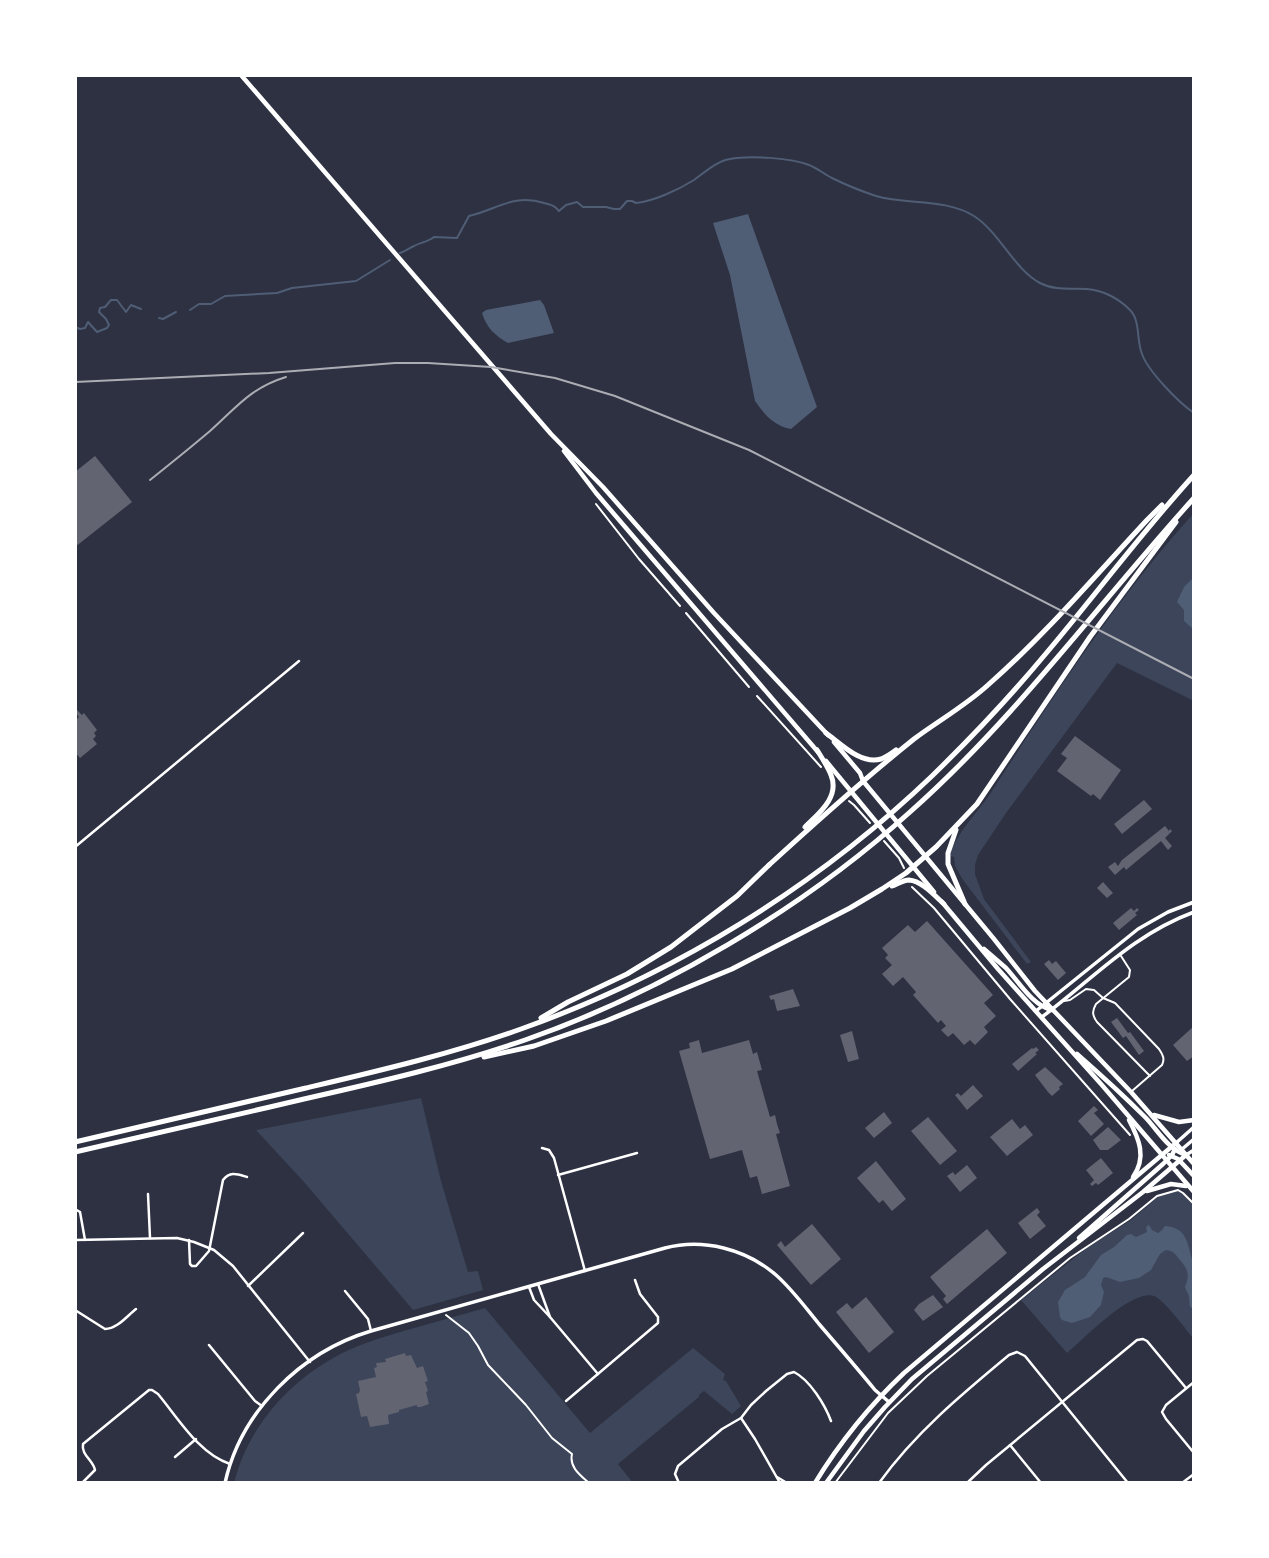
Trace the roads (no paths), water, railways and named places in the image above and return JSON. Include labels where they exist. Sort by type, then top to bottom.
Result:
[{"type":"highway","points":[[769,865],[863,781],[917,737],[984,689],[1055,620],[1147,520],[1193,475]]},
{"type":"highway","points":[[75,1142],[450,1052],[524,1028],[606,995],[718,937],[805,881],[857,842],[931,777],[990,718],[1035,667],[1193,475]]},
{"type":"highway","points":[[75,1152],[453,1063],[529,1038],[606,1007],[722,948],[811,890],[909,813],[1015,707],[1194,499]]},
{"type":"highway","points":[[453,1063],[534,1046],[671,996],[771,950],[882,889],[914,867],[957,827],[991,786],[1090,637],[1194,499]]},
{"type":"highway","points":[[826,733],[851,752],[870,759],[881,759],[917,737]]},
{"type":"highway","points":[[524,1028],[568,1002],[627,974],[671,947],[737,896],[827,806],[834,789],[832,776],[817,750]]},
{"type":"highway","points":[[957,827],[948,853],[948,864],[965,904]]},
{"type":"highway","points":[[882,889],[909,880],[921,885],[944,904]]},
{"type":"main road","points":[[241,75],[551,434],[596,493],[817,750],[971,937],[1194,1192]]},
{"type":"main road","points":[[551,434],[603,487],[714,613],[826,733],[1044,1004]]},
{"type":"main road","points":[[971,937],[1052,1010],[1132,1092],[1151,1114],[1194,1176]]},
{"type":"main road","points":[[1064,1042],[1146,1119],[1176,1152]]},
{"type":"main road","points":[[1124,1111],[1141,1147],[1137,1172],[1128,1183]]},
{"type":"main road","points":[[1151,1114],[1179,1122],[1194,1120]]},
{"type":"main road","points":[[1066,1251],[1085,1231],[1176,1152]]},
{"type":"main road","points":[[826,1483],[852,1445],[889,1402],[936,1358],[1172,1168],[1176,1152]]},
{"type":"main road","points":[[815,1483],[849,1432],[881,1395],[1161,1155],[1176,1152],[1186,1155],[1194,1164]]},
{"type":"main road","points":[[1143,1192],[1171,1184],[1189,1186]]},
{"type":"street","points":[[75,847],[299,662]]},
{"type":"street","points":[[1036,1011],[1138,929],[1168,912],[1194,902]]},
{"type":"street","points":[[1042,1017],[1146,935],[1194,912]]},
{"type":"street","points":[[1176,1152],[1194,1128]]},
{"type":"street","points":[[1176,1152],[1194,1139]]},
{"type":"street","points":[[542,1149],[551,1151],[585,1271]]},
{"type":"street","points":[[1186,1155],[1194,1150]]},
{"type":"street","points":[[558,1175],[637,1153]]},
{"type":"street","points":[[188,1240],[189,1261],[192,1266],[199,1265],[210,1248],[223,1180],[226,1175],[232,1174],[247,1177]]},
{"type":"street","points":[[148,1194],[150,1238]]},
{"type":"street","points":[[75,1209],[80,1212],[85,1240]]},
{"type":"street","points":[[248,1286],[303,1233]]},
{"type":"street","points":[[75,1240],[177,1238],[210,1248],[228,1261],[310,1362]]},
{"type":"street","points":[[225,1483],[244,1433],[262,1406],[288,1379],[346,1340],[687,1244],[712,1246],[745,1256],[764,1266],[790,1289],[889,1402]]},
{"type":"street","points":[[566,1401],[657,1325],[659,1320],[640,1294],[635,1280]]},
{"type":"street","points":[[538,1284],[550,1317]]},
{"type":"street","points":[[529,1287],[534,1300],[598,1374]]},
{"type":"street","points":[[345,1291],[366,1317],[371,1331]]},
{"type":"street","points":[[75,1310],[105,1329],[111,1329],[136,1309]]},
{"type":"street","points":[[967,1483],[1134,1342],[1143,1339],[1149,1343],[1186,1388]]},
{"type":"street","points":[[209,1345],[262,1406]]},
{"type":"street","points":[[879,1483],[911,1443],[938,1416],[1012,1353],[1017,1352],[1023,1354],[1128,1483]]},
{"type":"street","points":[[680,1483],[675,1471],[680,1465],[723,1429],[741,1418],[761,1395],[787,1374],[799,1374],[820,1399],[831,1421]]},
{"type":"street","points":[[1194,1382],[1166,1405],[1163,1412],[1194,1453]]},
{"type":"street","points":[[82,1483],[95,1470],[83,1452],[85,1442],[152,1390],[159,1394],[212,1456],[230,1464]]},
{"type":"street","points":[[741,1418],[780,1483]]},
{"type":"street","points":[[175,1457],[195,1439]]},
{"type":"street","points":[[1010,1445],[1041,1483]]},
{"type":"street","points":[[1182,1483],[1194,1474]]},
{"type":"street","points":[[777,1477],[787,1483]]},
{"type":"lane","points":[[1119,955],[1130,973],[1129,977],[1096,1004],[1092,1010],[1094,1019],[1150,1076]]},
{"type":"lane","points":[[1063,1001],[1070,1000],[1086,989],[1094,990],[1115,1003],[1163,1054],[1162,1065],[1132,1092]]},
{"type":"waterway","points":[[400,253],[434,237],[457,238],[469,216],[514,201],[533,200],[559,211],[566,205],[577,202],[583,207],[620,209],[627,201],[643,202],[673,191],[725,160],[758,157],[792,161],[809,165],[837,181],[876,196],[963,210],[983,223],[1022,269],[1040,283],[1057,288],[1093,290],[1115,298],[1133,313],[1142,354],[1150,369],[1172,394],[1194,413]]},
{"type":"waterway","points":[[190,310],[199,304],[211,304],[225,296],[277,293],[292,288],[356,281],[390,260]]},
{"type":"waterway","points":[[75,327],[85,328],[88,322],[97,332],[107,328],[109,325],[99,312],[100,308],[105,307],[111,300],[117,300],[126,312],[131,305],[141,309]]},
{"type":"waterway","points":[[159,318],[163,319],[176,312]]},
{"type":"railway","points":[[75,382],[269,373],[395,363],[491,367],[555,378],[615,396],[749,450],[1194,679]]},
{"type":"railway","points":[[150,480],[253,393],[286,377]]}]
